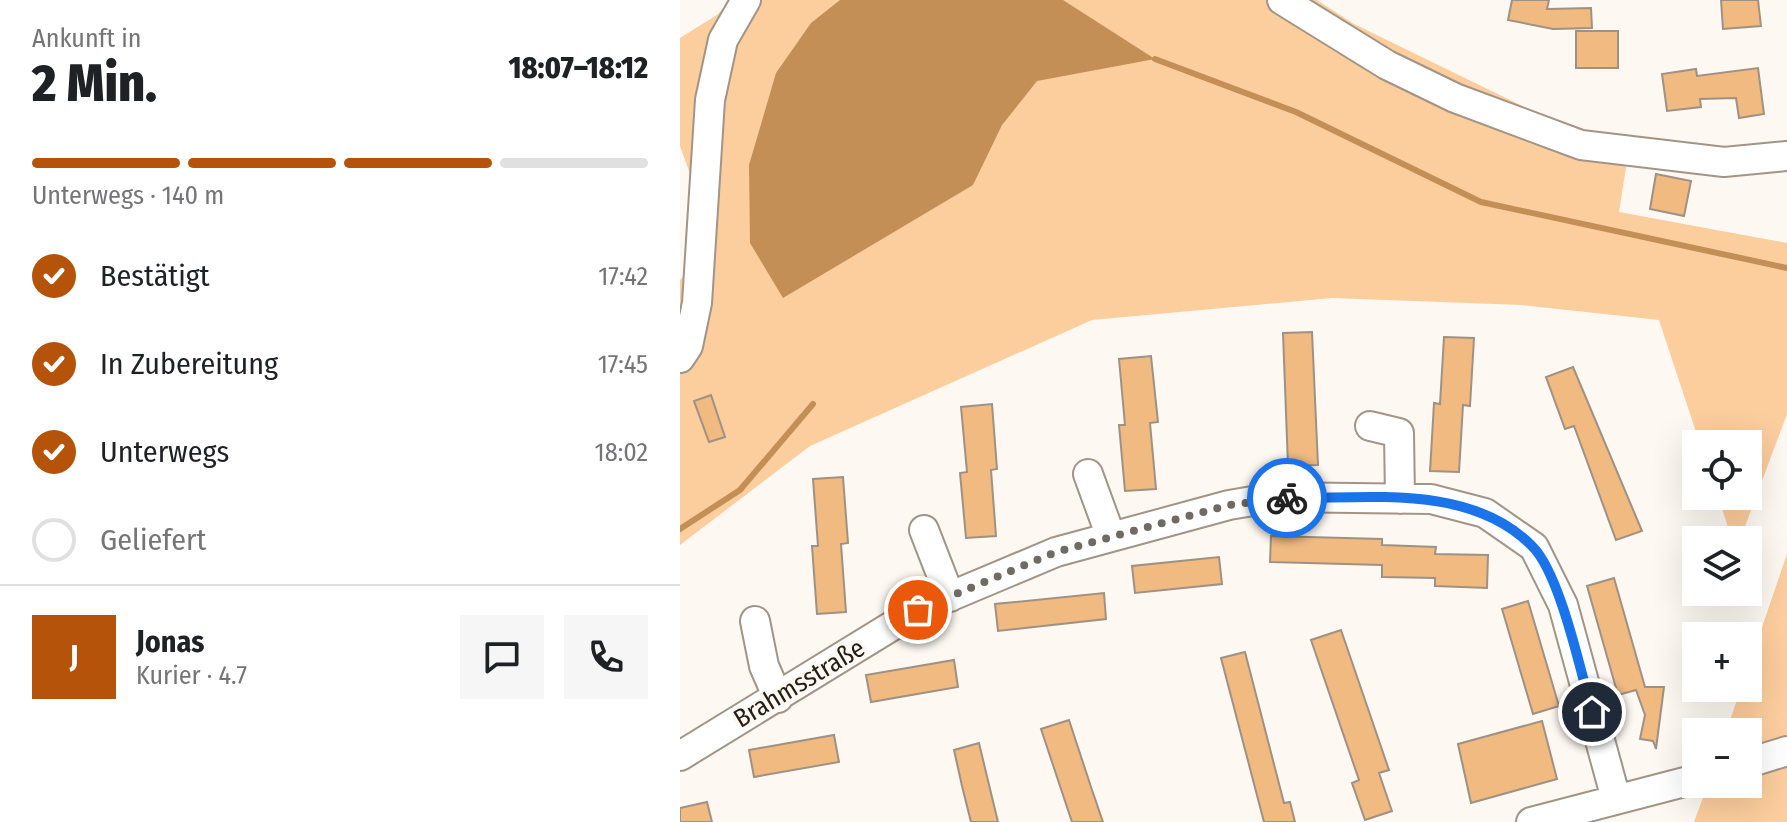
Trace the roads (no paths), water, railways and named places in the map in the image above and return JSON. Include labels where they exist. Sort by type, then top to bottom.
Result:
[{"type":"street","points":[[680,358],[688,346],[697,303],[710,100],[723,40],[746,0]]},
{"type":"street","points":[[1282,0],[1387,65],[1455,98],[1581,145],[1724,162],[1787,156]]},
{"type":"street","points":[[1370,426],[1399,433],[1400,499]]},
{"type":"street","points":[[1088,474],[1111,537]]},
{"type":"street","name":"Brahmsstraße","points":[[680,756],[918,610],[1056,552],[1229,505],[1276,497],[1431,499],[1485,513],[1534,547],[1563,605],[1616,799]]},
{"type":"street","points":[[924,530],[950,597]]},
{"type":"street","points":[[755,621],[764,666],[778,698]]},
{"type":"street","points":[[1762,759],[1787,751]]},
{"type":"street","points":[[1531,822],[1682,782]]},
{"type":"waterway","points":[[1155,59],[1296,112],[1481,202],[1787,268]]},
{"type":"waterway","points":[[680,529],[740,490],[813,404]]}]
